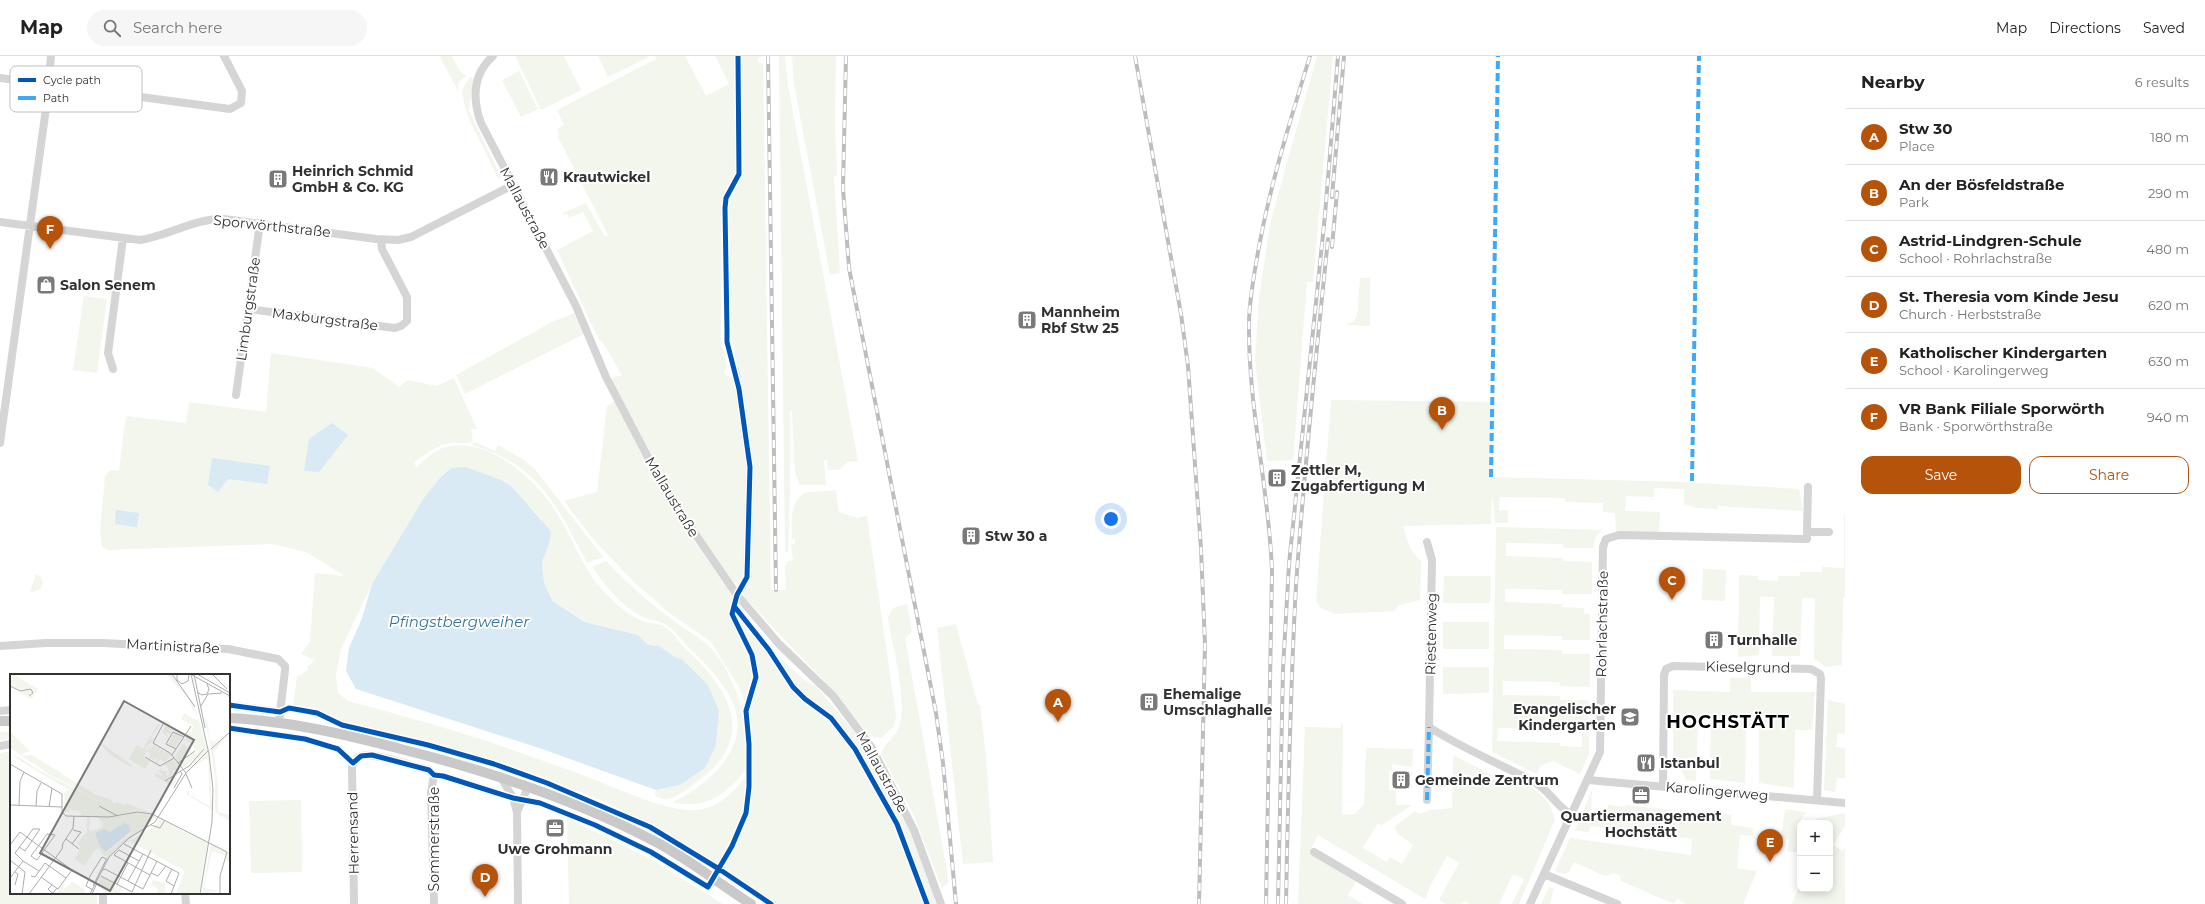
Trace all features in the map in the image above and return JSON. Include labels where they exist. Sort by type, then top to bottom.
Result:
[{"type":"main road","points":[[230,718],[279,722],[312,727],[360,738],[442,760],[525,786],[592,812],[657,843],[751,904]]},
{"type":"street","points":[[50,66],[51,56]]},
{"type":"street","points":[[142,97],[230,109],[241,102],[242,91],[224,56]]},
{"type":"street","name":"Mallaustraße","points":[[493,56],[484,65],[479,74],[475,90],[476,108],[481,123],[576,306],[606,376],[651,463],[680,512],[737,595],[779,644],[833,696],[872,748],[914,830],[941,904]]},
{"type":"street","points":[[0,78],[10,79]]},
{"type":"street","points":[[0,443],[45,112]]},
{"type":"street","name":"Sporwörthstraße","points":[[0,222],[140,240],[154,238],[194,222],[212,219],[260,223],[381,240],[398,240],[410,237],[513,185]]},
{"type":"street","name":"Limburgstraße","points":[[236,395],[260,223]]},
{"type":"street","points":[[113,369],[108,353],[123,238]]},
{"type":"street","name":"Maxburgstraße","points":[[248,309],[365,325],[395,328],[402,326],[407,321],[407,297],[382,249],[381,240]]},
{"type":"street","points":[[735,370],[740,389],[750,467],[747,577],[737,595]]},
{"type":"street","points":[[1807,532],[1808,487]]},
{"type":"street","name":"Rohrlachstraße","points":[[1530,904],[1570,814],[1588,780],[1600,752],[1603,547],[1606,539],[1618,535],[1807,539],[1807,532],[1829,532]]},
{"type":"street","name":"Riestenweg","points":[[1426,800],[1432,560],[1427,542]]},
{"type":"street","name":"Martinistraße","points":[[0,646],[46,643],[176,646],[228,649],[278,659],[285,666],[279,722]]},
{"type":"street","name":"Kieselgrund","points":[[1663,786],[1664,675],[1666,669],[1672,666],[1811,669],[1820,674],[1821,678],[1817,800]]},
{"type":"street","points":[[230,705],[280,712]]},
{"type":"street","points":[[0,711],[10,710]]},
{"type":"street","points":[[1429,728],[1445,738],[1542,787],[1562,809],[1570,814]]},
{"type":"street","points":[[0,746],[10,744]]},
{"type":"street","name":"Sommerstraße","points":[[353,763],[361,756],[372,755],[429,770],[434,775],[431,792],[434,904]]},
{"type":"street","name":"Herrensand","points":[[353,763],[354,904]]},
{"type":"street","points":[[502,779],[513,798],[517,812],[518,904]]},
{"type":"street","name":"Karolingerweg","points":[[1588,780],[1845,803]]},
{"type":"street","points":[[513,798],[525,786]]},
{"type":"street","points":[[517,812],[525,786]]},
{"type":"street","points":[[1314,852],[1402,904]]},
{"type":"street","points":[[1544,874],[1617,904]]},
{"type":"street","points":[[185,894],[186,904]]},
{"type":"shaded area","points":[[452,56],[459,70],[466,76],[459,82],[458,91],[440,57]]},
{"type":"shaded area","points":[[515,56],[564,56],[581,90],[541,110]]},
{"type":"shaded area","points":[[598,56],[648,56],[649,57],[608,77]]},
{"type":"shaded area","points":[[655,56],[685,56],[706,96],[729,84],[715,56],[736,56],[736,171],[722,201],[721,341],[727,367],[724,371],[725,375],[732,378],[735,384],[748,467],[745,569],[742,581],[739,583],[731,582],[714,558],[682,509],[640,433],[612,381],[613,378],[622,375],[602,341],[600,342],[557,250],[593,231],[583,212],[569,218],[567,213],[564,215],[563,213],[586,203],[605,237],[608,235],[558,137],[559,133],[557,129],[564,125],[557,110],[656,59]]},
{"type":"shaded area","points":[[741,56],[763,56],[758,58],[758,63],[763,63],[771,590],[786,590],[785,566],[787,565],[787,562],[793,560],[791,544],[795,544],[795,539],[792,539],[792,514],[796,502],[804,493],[836,490],[839,512],[857,518],[867,516],[896,716],[894,726],[881,738],[870,736],[825,682],[744,597],[743,592],[751,574],[753,460],[729,322],[728,221],[729,204],[742,175]]},
{"type":"shaded area","points":[[779,56],[785,56],[788,86],[858,461],[847,462],[839,470],[828,470],[827,460],[824,460],[826,485],[800,485],[795,472],[792,411],[790,411],[788,553],[785,552]]},
{"type":"shaded area","points":[[792,56],[836,56],[835,125],[837,175],[834,176],[840,273],[830,275],[794,84]]},
{"type":"shaded area","points":[[1317,56],[1333,56],[1313,282],[1307,282],[1293,460],[1267,461],[1255,360],[1259,298],[1270,224]]},
{"type":"shaded area","points":[[519,71],[538,109],[521,117],[502,80]]},
{"type":"shaded area","points":[[470,77],[473,78],[469,111],[501,177],[498,178],[470,121],[464,103],[462,90]]},
{"type":"shaded area","points":[[1360,278],[1370,278],[1370,326],[1346,325],[1354,321],[1357,316]]},
{"type":"shaded area","points":[[84,296],[107,299],[97,373],[73,370]]},
{"type":"shaded area","points":[[574,313],[584,334],[465,394],[456,375],[552,322]]},
{"type":"shaded area","points":[[271,353],[373,368],[399,387],[408,380],[437,386],[454,378],[477,429],[471,429],[473,442],[451,443],[441,446],[414,462],[416,467],[441,448],[463,446],[480,449],[497,456],[512,465],[527,477],[551,504],[565,526],[578,553],[599,586],[630,615],[648,623],[661,625],[667,628],[702,665],[724,696],[730,712],[732,729],[729,745],[719,762],[702,778],[670,798],[663,799],[655,796],[656,790],[680,785],[705,768],[716,746],[719,711],[693,670],[682,659],[675,657],[659,646],[648,645],[638,635],[586,622],[554,601],[544,583],[542,562],[549,544],[541,518],[518,496],[511,486],[466,467],[385,565],[372,584],[341,649],[336,675],[338,693],[348,701],[479,739],[572,771],[634,796],[668,807],[683,810],[704,809],[712,806],[726,798],[748,773],[743,811],[740,821],[736,832],[718,866],[650,825],[610,804],[548,779],[452,748],[338,720],[310,708],[293,706],[297,677],[308,670],[307,667],[315,660],[301,654],[310,642],[315,573],[345,576],[306,552],[272,544],[107,550],[102,546],[100,531],[105,476],[110,470],[119,471],[126,416],[186,423],[189,402],[266,412]]},
{"type":"shaded area","points":[[1331,400],[1495,402],[1494,472],[1492,477],[1684,482],[1799,489],[1803,511],[1718,506],[1718,509],[1697,508],[1684,504],[1684,489],[1654,488],[1654,497],[1626,496],[1625,511],[1660,512],[1659,532],[1616,532],[1615,513],[1603,512],[1603,503],[1565,502],[1565,498],[1500,497],[1499,510],[1508,510],[1508,523],[1495,523],[1492,492],[1491,524],[1403,526],[1412,549],[1421,561],[1420,600],[1399,605],[1394,611],[1336,614],[1320,608],[1316,600]]},
{"type":"shaded area","points":[[615,401],[647,463],[682,523],[742,608],[775,652],[795,672],[816,686],[865,745],[876,762],[897,800],[916,843],[936,904],[773,904],[721,867],[733,851],[747,814],[752,777],[753,746],[748,710],[740,689],[711,642],[667,611],[635,583],[592,538],[564,501],[597,492],[607,406]]},
{"type":"shaded area","points":[[475,442],[495,451],[498,445],[534,468],[603,557],[587,563],[555,505],[543,490],[530,476],[515,464],[472,445]]},
{"type":"shaded area","points":[[1844,515],[1845,598],[1843,598],[1842,665],[1825,667],[1819,661],[1814,660],[1815,598],[1802,598],[1800,656],[1772,656],[1774,597],[1760,597],[1759,655],[1738,657],[1739,575],[1758,576],[1758,580],[1778,581],[1778,576],[1800,576],[1800,572],[1822,572],[1822,567],[1844,568]]},
{"type":"shaded area","points":[[1496,527],[1602,530],[1595,538],[1593,548],[1563,548],[1563,544],[1506,543],[1506,556],[1563,558],[1563,561],[1592,562],[1592,594],[1562,594],[1562,590],[1505,589],[1505,602],[1562,604],[1562,607],[1584,608],[1584,614],[1590,614],[1590,640],[1562,640],[1562,636],[1504,635],[1504,649],[1562,650],[1562,654],[1590,654],[1590,687],[1560,686],[1560,682],[1503,681],[1503,695],[1560,696],[1560,700],[1589,700],[1589,754],[1580,774],[1553,761],[1540,766],[1537,774],[1492,752]],"holes":[[[1498,728],[1560,729],[1560,732],[1582,733],[1582,747],[1560,746],[1560,743],[1497,741]]]},
{"type":"shaded area","points":[[606,561],[653,605],[709,646],[719,658],[735,688],[742,709],[746,732],[747,764],[743,774],[720,795],[714,798],[694,804],[673,802],[701,785],[724,762],[732,748],[737,733],[737,718],[732,701],[713,673],[672,629],[663,623],[644,618],[633,612],[620,601],[592,567]]},
{"type":"shaded area","points":[[1703,569],[1726,570],[1725,601],[1702,600]]},
{"type":"shaded area","points":[[36,574],[41,577],[43,583],[40,589],[32,592],[30,591]]},
{"type":"shaded area","points":[[1444,576],[1491,576],[1490,603],[1443,603]]},
{"type":"shaded area","points":[[907,604],[912,632],[905,638],[949,882],[942,888],[912,811],[881,754],[882,750],[899,727],[902,702],[901,688],[888,617],[893,608]]},
{"type":"shaded area","points":[[1443,622],[1489,622],[1489,649],[1443,649]]},
{"type":"shaded area","points":[[956,624],[978,705],[980,705],[986,757],[993,862],[963,864],[937,628]]},
{"type":"shaded area","points":[[1443,667],[1489,667],[1489,693],[1443,694]]},
{"type":"shaded area","points":[[1730,678],[1751,678],[1751,692],[1815,692],[1812,730],[1795,730],[1794,788],[1759,783],[1759,726],[1746,726],[1745,783],[1710,779],[1711,721],[1698,721],[1696,781],[1686,780],[1678,763],[1673,764],[1673,690],[1730,692]]},
{"type":"shaded area","points":[[1828,700],[1845,704],[1845,734],[1838,733],[1836,747],[1845,748],[1845,778],[1837,778],[1835,792],[1824,790]]},
{"type":"shaded area","points":[[1343,723],[1342,815],[1355,814],[1364,804],[1366,748],[1413,749],[1412,767],[1392,764],[1392,771],[1389,771],[1389,790],[1396,790],[1396,805],[1412,805],[1382,825],[1378,823],[1363,848],[1387,862],[1390,857],[1402,864],[1413,845],[1397,833],[1395,826],[1415,811],[1419,814],[1431,810],[1452,808],[1453,758],[1455,756],[1511,785],[1514,779],[1535,790],[1545,799],[1549,804],[1555,820],[1519,904],[1512,904],[1524,879],[1513,874],[1499,904],[1470,904],[1464,901],[1462,904],[1446,904],[1439,900],[1459,863],[1447,856],[1430,886],[1425,899],[1318,835],[1309,853],[1356,882],[1348,895],[1363,904],[1298,904],[1305,727],[1340,728]]},
{"type":"shaded area","points":[[10,731],[10,738],[0,741],[0,732]]},
{"type":"shaded area","points":[[10,751],[10,894],[97,894],[97,904],[0,904],[0,753]]},
{"type":"shaded area","points":[[1592,789],[1591,812],[1607,814],[1608,805],[1625,807],[1625,805],[1697,813],[1731,815],[1731,825],[1753,828],[1752,836],[1740,835],[1737,868],[1757,871],[1743,904],[1686,904],[1677,899],[1674,904],[1621,881],[1620,876],[1614,873],[1605,876],[1574,862],[1569,872],[1564,874],[1555,871],[1570,838],[1691,855],[1692,839],[1627,831],[1626,837],[1619,836],[1619,830],[1590,826],[1589,832],[1575,831]]},
{"type":"shaded area","points":[[301,800],[302,872],[251,873],[249,801]]},
{"type":"shaded area","points":[[1785,809],[1806,812],[1801,820],[1797,820],[1797,853],[1787,851],[1789,840],[1781,838]]},
{"type":"shaded area","points":[[1845,813],[1845,826],[1833,845],[1833,820],[1816,819]]},
{"type":"shaded area","points":[[567,818],[651,859],[723,904],[569,904]]},
{"type":"shaded area","points":[[1833,845],[1843,851],[1845,848],[1845,904],[1792,904],[1797,892],[1833,892]]},
{"type":"shaded area","points":[[1549,887],[1554,889],[1551,904],[1541,904]]},
{"type":"water","points":[[332,423],[348,435],[319,472],[304,471],[309,439]]},
{"type":"water","points":[[212,458],[270,466],[267,484],[228,479],[218,492],[208,485]]},
{"type":"water","name":"Pfingstbergweiher","points":[[466,467],[501,480],[511,486],[551,531],[549,544],[542,562],[544,583],[553,601],[585,622],[638,635],[648,645],[659,646],[675,657],[682,659],[708,685],[719,711],[716,746],[705,768],[680,785],[656,790],[542,749],[356,689],[346,671],[349,648],[362,618],[372,584],[424,498],[440,478],[451,468]]},
{"type":"water","points":[[116,510],[139,513],[137,527],[115,524]]},
{"type":"railway","points":[[768,56],[776,590]]},
{"type":"railway","points":[[846,56],[843,188],[849,268],[936,713],[943,763],[956,904]]},
{"type":"railway","points":[[1135,56],[1181,314],[1188,366],[1201,549],[1205,644],[1199,904]]},
{"type":"railway","points":[[1266,904],[1272,571],[1267,509],[1252,386],[1249,315],[1255,270],[1268,202],[1310,56]]},
{"type":"railway","points":[[1278,904],[1283,669],[1289,564],[1325,215],[1338,56]]},
{"type":"railway","points":[[1332,197],[1344,56]]},
{"type":"railway","points":[[1332,247],[1337,192]]},
{"type":"railway","points":[[1286,904],[1288,785],[1296,586],[1306,456],[1328,239]]},
{"type":"marked path","points":[[1491,477],[1498,56]]},
{"type":"marked path","points":[[1692,481],[1699,56]]},
{"type":"marked path","points":[[1427,800],[1429,727]]},
{"type":"cycle path","points":[[230,728],[305,739],[338,749],[353,763],[361,756],[372,755],[429,770],[434,775],[443,776],[513,798],[540,803],[595,825],[651,852],[708,887],[732,846],[746,813],[749,787],[749,744],[746,711],[756,677],[752,655],[732,614],[737,595],[747,577],[750,467],[739,389],[727,342],[725,208],[726,198],[739,174],[738,56]]},
{"type":"cycle path","points":[[734,606],[769,650],[793,687],[805,699],[831,718],[855,749],[897,824],[927,904]]},
{"type":"cycle path","points":[[230,705],[280,712],[289,708],[317,713],[342,725],[428,745],[494,764],[547,783],[650,827],[719,869],[771,904]]},
{"type":"place","name":"Krautwickel","points":[[549,177]]},
{"type":"place","name":"Heinrich Schmid GmbH & Co. KG","points":[[278,179]]},
{"type":"place","name":"VR Bank Filiale Sporwörth","points":[[50,249]]},
{"type":"place","name":"Salon Senem","points":[[46,285]]},
{"type":"place","name":"Mannheim Rbf Stw 25","points":[[1027,320]]},
{"type":"place","name":"An der Bösfeldstraße","points":[[1442,430]]},
{"type":"place","name":"Zettler M, Zugabfertigung M","points":[[1277,478]]},
{"type":"place","name":"Stw 30 a","points":[[971,536]]},
{"type":"place","name":"Astrid-Lindgren-Schule","points":[[1672,600]]},
{"type":"place","name":"Turnhalle","points":[[1714,640]]},
{"type":"place","name":"Ehemalige Umschlaghalle","points":[[1149,702]]},
{"type":"place","name":"Evangelischer Kindergarten","points":[[1630,717]]},
{"type":"place","name":"Stw 30","points":[[1058,722]]},
{"type":"place","name":"Istanbul","points":[[1646,763]]},
{"type":"place","name":"Gemeinde Zentrum","points":[[1401,780]]},
{"type":"place","name":"Quartiermanagement Hochstätt","points":[[1641,795]]},
{"type":"place","name":"Uwe Grohmann","points":[[555,828]]},
{"type":"place","name":"Katholischer Kindergarten","points":[[1770,862]]},
{"type":"place","name":"St. Theresia vom Kinde Jesu","points":[[485,897]]},
{"type":"district","name":"HOCHSTÄTT","points":[[1728,722]]}]
